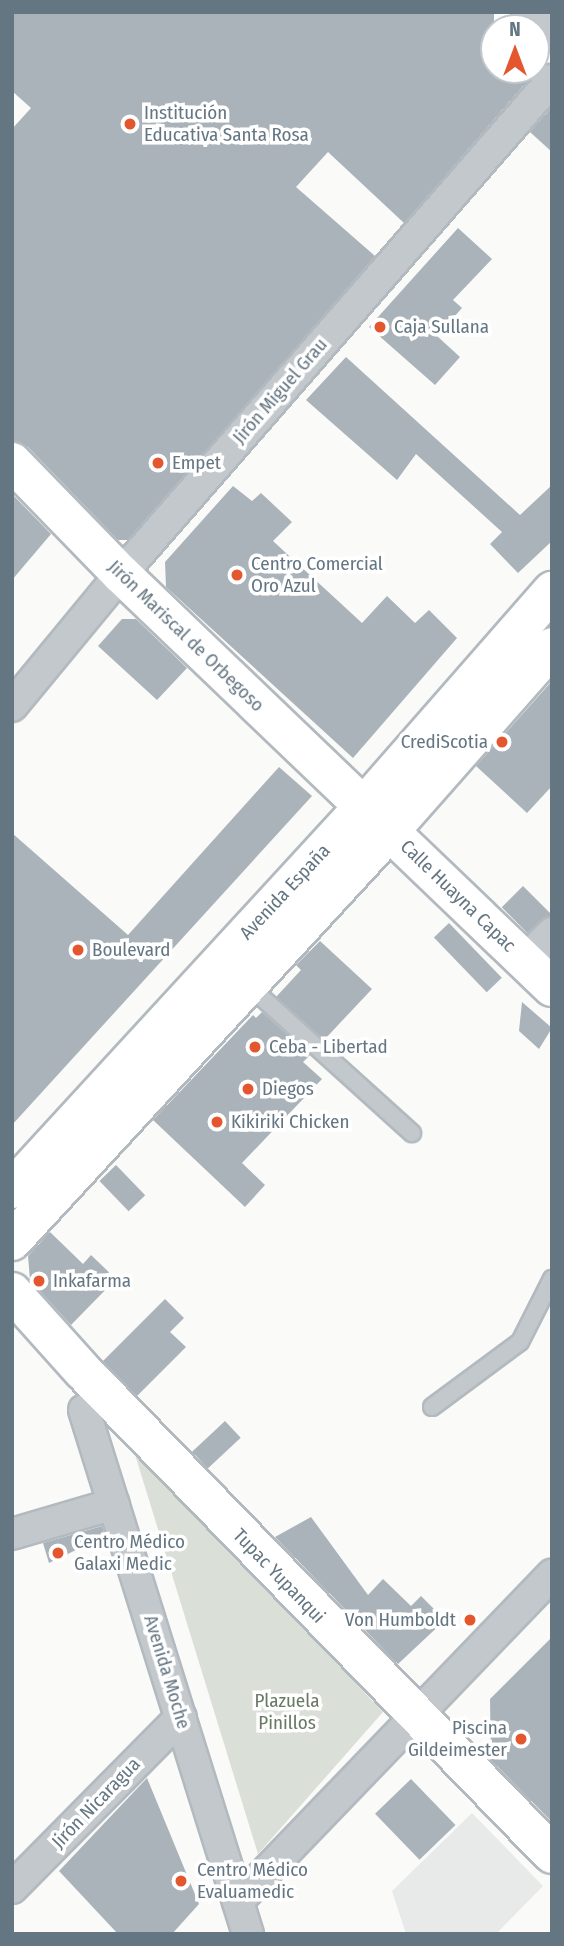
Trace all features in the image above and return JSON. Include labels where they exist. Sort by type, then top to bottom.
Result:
[{"type":"main road","name":"Jirón Mariscal de Orbegoso","points":[[12,462],[121,574],[377,819]]},
{"type":"main road","name":"Avenida España","points":[[12,1241],[248,985],[552,591]]},
{"type":"main road","name":"Avenida España","points":[[12,1189],[377,819],[552,647]]},
{"type":"main road","name":"Calle Huayna Capac","points":[[377,819],[552,987]]},
{"type":"main road","name":"Tupac Yupanqui","points":[[12,1292],[83,1371],[415,1717],[552,1854]]},
{"type":"street","points":[[527,12],[552,36]]},
{"type":"street","name":"Jirón Miguel Grau","points":[[12,706],[121,574],[552,80]]},
{"type":"street","points":[[524,960],[552,933]]},
{"type":"street","name":"Avenida Moche","points":[[84,1410],[248,1934]]},
{"type":"street","points":[[12,1534],[114,1504]]},
{"type":"street","points":[[238,1902],[552,1575]]},
{"type":"street","name":"Jirón Nicaragua","points":[[12,1888],[180,1717]]},
{"type":"lane","points":[[248,985],[412,1133]]},
{"type":"lane","points":[[432,1407],[520,1342],[552,1279]]},
{"type":"shaded area","points":[[472,1813],[543,1886],[496,1934],[406,1934],[392,1891]]},
{"type":"green space","name":"Plazuela Pinillos","points":[[133,1448],[383,1712],[258,1854]]},
{"type":"building","points":[[12,12],[494,12],[480,14],[480,84],[525,84],[404,223],[328,152],[296,187],[375,256],[128,540],[118,540],[28,447],[12,441],[12,129],[31,108],[12,91]]},
{"type":"building","points":[[552,107],[552,152],[530,132]]},
{"type":"building","points":[[458,228],[492,259],[453,300],[462,308],[437,336],[460,357],[435,385],[369,327]]},
{"type":"building","points":[[346,357],[520,515],[552,485],[552,541],[518,573],[490,544],[502,532],[416,454],[397,480],[306,400]]},
{"type":"building","points":[[233,486],[252,501],[261,493],[292,522],[273,541],[362,623],[387,596],[415,623],[429,610],[457,638],[353,758],[166,587],[165,562]]},
{"type":"building","points":[[12,494],[51,534],[12,580]]},
{"type":"building","points":[[122,619],[136,619],[187,668],[157,700],[98,646]]},
{"type":"building","points":[[552,681],[552,786],[527,813],[476,766]]},
{"type":"building","points":[[279,767],[312,796],[12,1125],[12,833],[128,935]]},
{"type":"building","points":[[523,886],[552,915],[531,936],[502,907]]},
{"type":"building","points":[[449,923],[502,978],[487,992],[434,938]]},
{"type":"building","points":[[320,941],[372,989],[324,1040],[276,997],[301,970],[296,965]]},
{"type":"building","points":[[522,1002],[552,1028],[539,1049],[519,1031]]},
{"type":"building","points":[[262,1012],[310,1055],[303,1062],[322,1079],[242,1163],[265,1185],[245,1207],[153,1120],[253,1015],[256,1018]]},
{"type":"building","points":[[116,1165],[145,1195],[129,1211],[99,1181]]},
{"type":"building","points":[[50,1232],[83,1264],[91,1255],[116,1279],[71,1325],[30,1280],[28,1256]]},
{"type":"building","points":[[165,1299],[184,1318],[170,1332],[186,1347],[137,1396],[103,1361]]},
{"type":"building","points":[[225,1421],[241,1438],[208,1469],[192,1452]]},
{"type":"building","points":[[311,1517],[368,1595],[383,1579],[411,1606],[421,1596],[445,1620],[398,1664],[275,1537]]},
{"type":"building","name":"Centro Médico Galaxi Medic","points":[[102,1526],[105,1536],[49,1563],[43,1543]]},
{"type":"building","name":"Piscina Gildeimester","points":[[552,1637],[552,1822],[491,1760],[490,1699]]},
{"type":"building","points":[[147,1778],[199,1904],[172,1934],[118,1934],[59,1871]]},
{"type":"building","points":[[411,1779],[455,1825],[419,1860],[375,1814]]},
{"type":"place","name":"Institución Educativa Santa Rosa","points":[[130,124]]},
{"type":"place","name":"Caja Sullana","points":[[380,327]]},
{"type":"place","name":"Empet","points":[[158,463]]},
{"type":"place","name":"Centro Comercial Oro Azul","points":[[237,575]]},
{"type":"place","name":"CrediScotia","points":[[502,742]]},
{"type":"place","name":"Boulevard","points":[[78,950]]},
{"type":"place","name":"Ceba - Libertad","points":[[255,1047]]},
{"type":"place","name":"Diegos","points":[[248,1089]]},
{"type":"place","name":"Kikiriki Chicken","points":[[217,1122]]},
{"type":"place","name":"Inkafarma","points":[[39,1281]]},
{"type":"place","name":"Centro Médico Galaxi Medic","points":[[58,1553]]},
{"type":"place","name":"Von Humboldt","points":[[470,1620]]},
{"type":"place","name":"Piscina Gildeimester","points":[[521,1739]]},
{"type":"place","name":"Centro Médico Evaluamedic","points":[[181,1881]]}]
